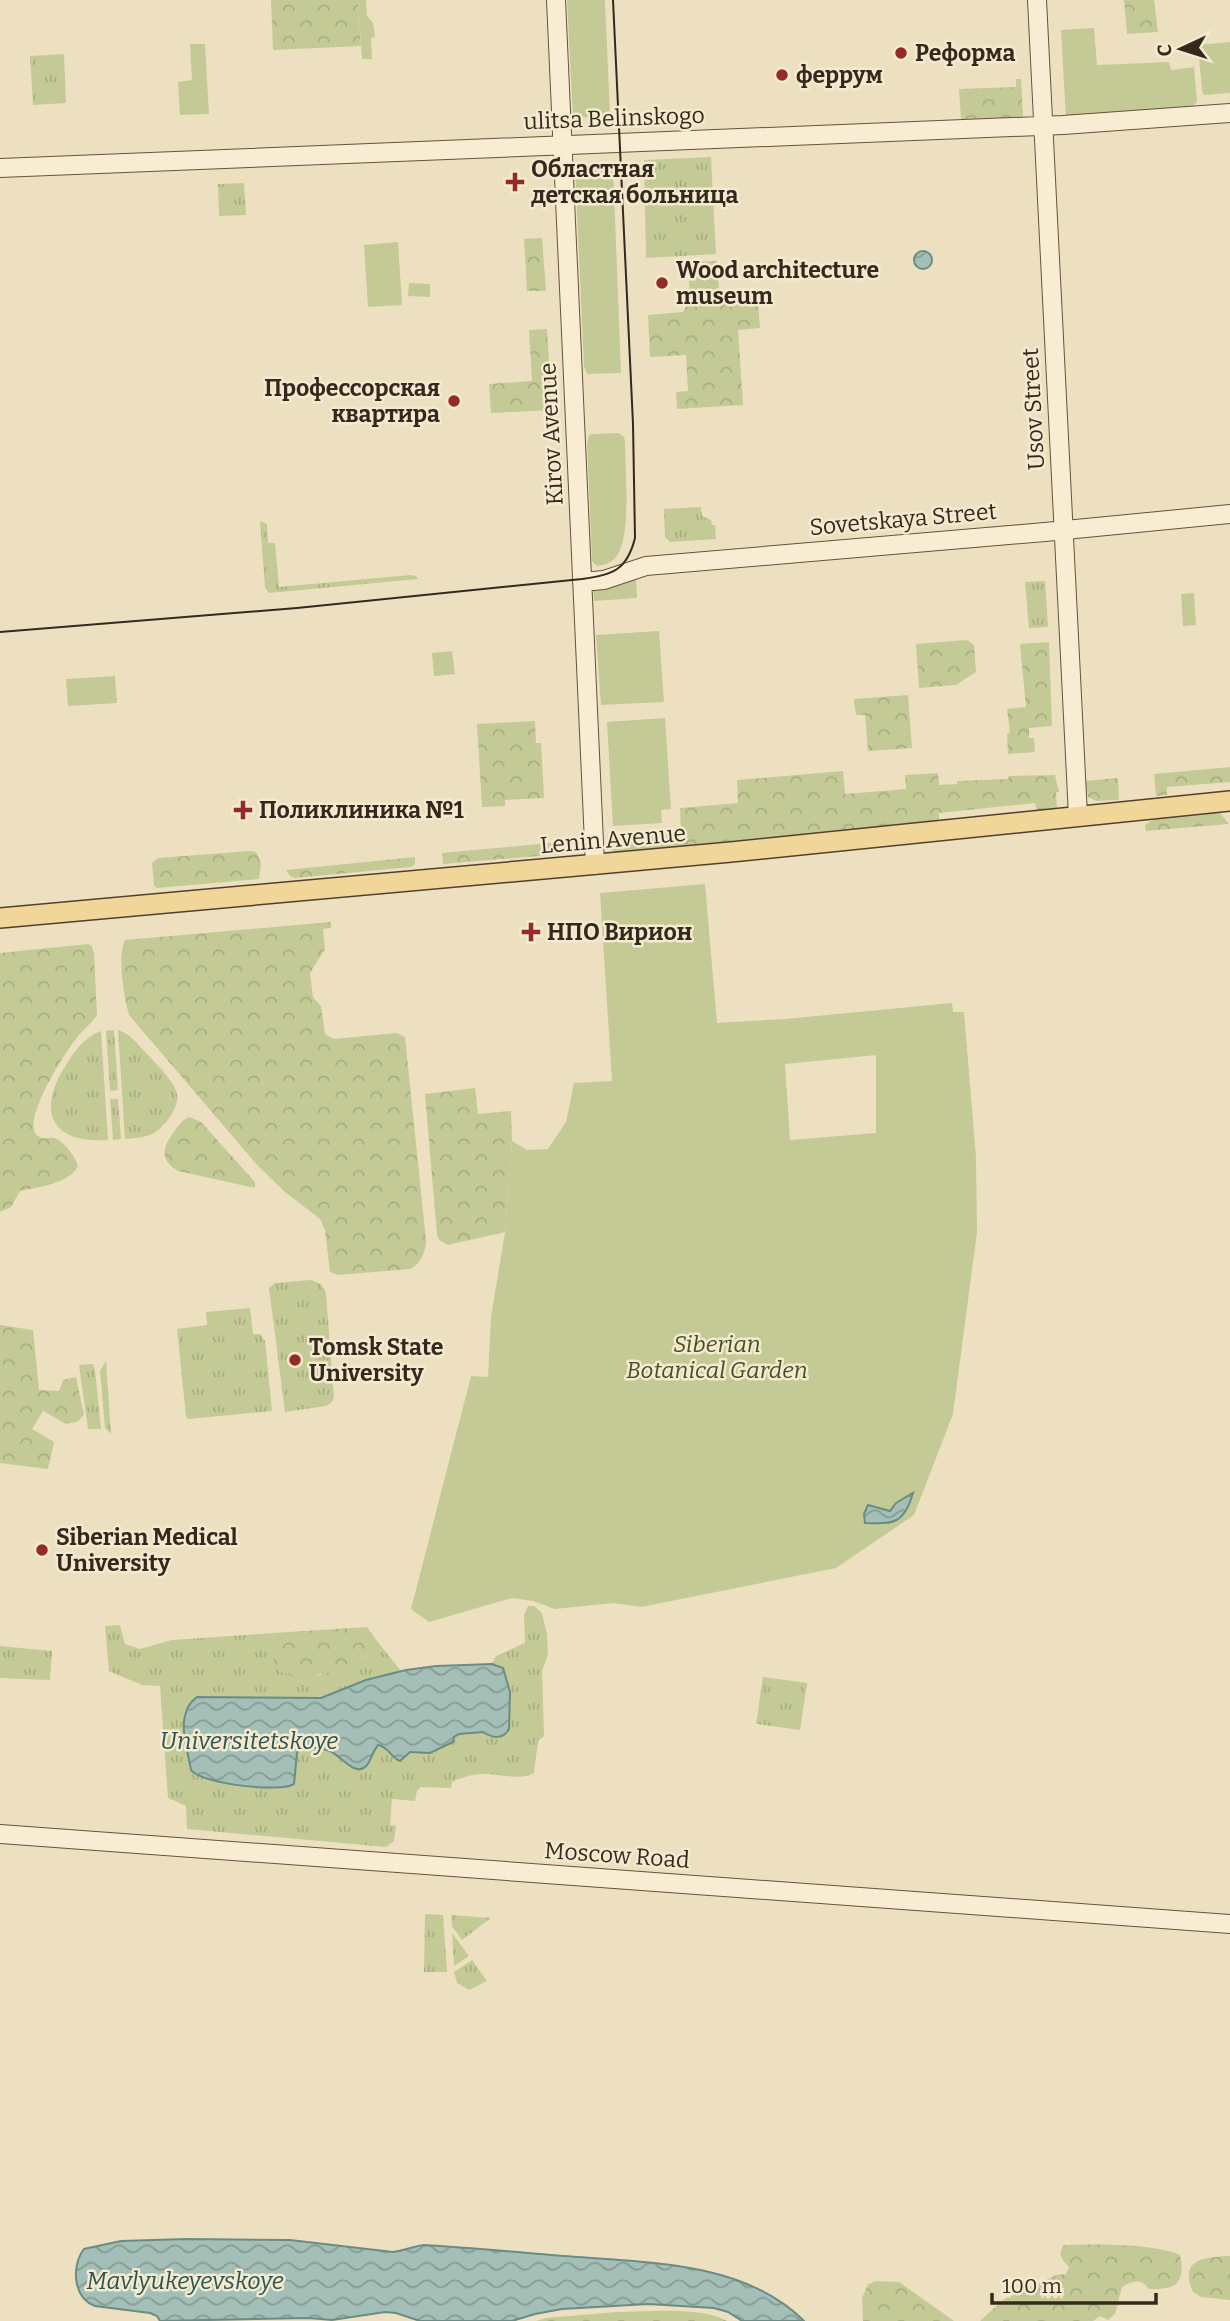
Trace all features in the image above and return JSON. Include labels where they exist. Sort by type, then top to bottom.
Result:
[{"type":"main road","name":"Kirov Avenue","points":[[556,0],[595,865]]},
{"type":"main road","name":"Usov Street","points":[[1037,0],[1078,816]]},
{"type":"main road","name":"ulitsa Belinskogo","points":[[0,168],[1042,125],[1230,113]]},
{"type":"main road","name":"Sovetskaya Street","points":[[582,582],[604,580],[646,566],[1230,514]]},
{"type":"main road","name":"Lenin Avenue","points":[[0,918],[595,865],[1230,801]]},
{"type":"main road","name":"Moscow Road","points":[[0,1834],[1230,1924]]},
{"type":"green space","points":[[271,0],[358,0],[361,46],[273,50]]},
{"type":"green space","points":[[358,0],[366,0],[367,16],[373,23],[375,37],[371,38],[372,59],[362,59]]},
{"type":"green space","points":[[567,0],[605,0],[610,116],[573,118]]},
{"type":"green space","points":[[1124,0],[1154,0],[1158,32],[1127,34]]},
{"type":"green space","points":[[1094,28],[1097,65],[1169,62],[1171,70],[1194,67],[1197,101],[1192,108],[1066,118],[1061,30]]},
{"type":"green space","points":[[1230,42],[1230,93],[1204,95],[1198,45]]},
{"type":"green space","points":[[190,44],[205,44],[209,114],[180,115],[178,82],[192,80]]},
{"type":"green space","points":[[64,54],[66,103],[33,105],[30,56]]},
{"type":"green space","points":[[1016,79],[1021,79],[1023,118],[961,119],[959,89],[1016,87]]},
{"type":"green space","points":[[711,157],[716,254],[646,258],[644,160]]},
{"type":"green space","points":[[613,166],[621,373],[587,374],[584,366],[575,168]]},
{"type":"green space","points":[[244,183],[246,215],[219,216],[218,184]]},
{"type":"green space","points":[[542,238],[546,291],[527,291],[524,239]]},
{"type":"green space","points":[[398,242],[402,305],[368,307],[364,245]]},
{"type":"green space","points":[[717,261],[720,301],[758,300],[760,328],[738,330],[743,405],[677,409],[676,392],[688,391],[686,355],[650,357],[648,315],[683,312],[690,300],[688,262]]},
{"type":"green space","points":[[409,283],[430,284],[430,297],[408,296]]},
{"type":"green space","points":[[547,329],[552,410],[491,413],[489,384],[532,381],[529,330]]},
{"type":"green space","points":[[619,433],[625,441],[624,534],[616,557],[597,566],[592,561],[587,443],[592,434]]},
{"type":"green space","points":[[701,507],[702,516],[715,525],[716,539],[670,542],[665,537],[664,509]]},
{"type":"green space","points":[[260,521],[267,524],[268,543],[275,543],[279,587],[410,575],[418,579],[269,593],[265,588]]},
{"type":"green space","points":[[636,579],[637,598],[594,601],[593,587]]},
{"type":"green space","points":[[1045,581],[1048,627],[1029,628],[1025,582]]},
{"type":"green space","points":[[1194,593],[1196,625],[1183,626],[1181,594]]},
{"type":"green space","points":[[659,631],[664,702],[601,705],[596,635]]},
{"type":"green space","points":[[967,640],[974,645],[976,672],[956,685],[919,688],[916,644]]},
{"type":"green space","points":[[1049,642],[1052,726],[1029,728],[1029,738],[1034,738],[1035,752],[1008,754],[1007,734],[1010,733],[1007,709],[1026,707],[1020,644]]},
{"type":"green space","points":[[452,651],[455,674],[434,676],[432,653]]},
{"type":"green space","points":[[115,676],[117,703],[68,706],[66,679]]},
{"type":"green space","points":[[908,695],[912,748],[868,751],[865,715],[856,715],[854,699]]},
{"type":"green space","points":[[665,718],[671,809],[661,810],[662,823],[613,826],[607,722]]},
{"type":"green space","points":[[535,721],[536,743],[541,743],[544,798],[505,800],[505,806],[482,807],[477,724]]},
{"type":"green space","points":[[1230,767],[1230,782],[1167,787],[1167,795],[1156,796],[1154,774]]},
{"type":"green space","points":[[843,771],[845,794],[906,789],[905,775],[938,773],[939,785],[957,784],[957,781],[1008,779],[1009,776],[1055,775],[1059,792],[1056,792],[1057,808],[1037,811],[1035,803],[939,813],[939,821],[619,852],[613,851],[608,845],[607,836],[681,830],[680,808],[738,803],[737,780]]},
{"type":"green space","points":[[1118,778],[1119,800],[1096,801],[1088,797],[1085,781]]},
{"type":"green space","points":[[1219,812],[1229,824],[1146,831],[1145,825],[1156,818]]},
{"type":"green space","points":[[573,841],[571,849],[562,854],[443,864],[442,853]]},
{"type":"green space","points":[[256,852],[261,863],[259,879],[157,888],[154,886],[152,863],[158,858]]},
{"type":"green space","points":[[415,857],[415,864],[411,867],[295,878],[286,870]]},
{"type":"green space","name":"Siberian Botanical Garden","points":[[705,884],[717,1023],[952,1003],[953,1012],[964,1012],[976,1157],[977,1232],[953,1414],[914,1515],[836,1568],[641,1607],[614,1603],[555,1609],[533,1601],[512,1598],[429,1622],[411,1609],[471,1376],[488,1377],[491,1317],[505,1232],[512,1141],[527,1150],[548,1149],[566,1122],[574,1083],[612,1081],[600,893]],"holes":[[[876,1055],[876,1133],[790,1140],[785,1064]]]},
{"type":"green space","points":[[331,922],[331,928],[323,929],[325,949],[310,973],[313,997],[321,1006],[325,1034],[334,1039],[397,1033],[405,1037],[426,1240],[422,1257],[410,1269],[338,1275],[330,1272],[325,1230],[320,1219],[285,1192],[258,1166],[129,1015],[127,1008],[121,966],[125,940]]},
{"type":"green space","points":[[88,944],[92,946],[94,954],[97,1015],[73,1043],[47,1086],[39,1102],[34,1129],[40,1137],[54,1138],[62,1142],[78,1166],[60,1181],[20,1191],[11,1207],[0,1212],[0,953]]},
{"type":"green space","points":[[114,1030],[118,1090],[110,1091],[106,1031]]},
{"type":"green space","points":[[118,1030],[130,1037],[160,1068],[177,1094],[176,1105],[170,1117],[157,1131],[146,1136],[125,1139]]},
{"type":"green space","points":[[101,1031],[108,1140],[89,1140],[73,1136],[62,1130],[54,1121],[52,1097],[57,1082],[73,1055],[85,1041]]},
{"type":"green space","points":[[475,1088],[478,1114],[511,1111],[512,1141],[505,1232],[448,1245],[439,1240],[437,1235],[425,1094]]},
{"type":"green space","points":[[110,1099],[118,1099],[121,1139],[113,1140]]},
{"type":"green space","points":[[189,1117],[201,1122],[255,1182],[255,1188],[178,1171],[168,1163],[165,1154],[167,1144],[178,1126]]},
{"type":"green space","points":[[311,1280],[321,1284],[326,1293],[334,1398],[326,1406],[285,1412],[269,1288],[275,1283]]},
{"type":"green space","points":[[250,1308],[253,1334],[260,1334],[265,1341],[272,1411],[188,1419],[177,1329],[207,1325],[206,1312]]},
{"type":"green space","points":[[0,1325],[33,1330],[39,1390],[59,1391],[63,1380],[76,1377],[84,1415],[77,1422],[66,1424],[43,1411],[32,1429],[54,1442],[48,1469],[0,1463]]},
{"type":"green space","points":[[106,1361],[111,1434],[105,1428],[100,1371]]},
{"type":"green space","points":[[93,1364],[101,1429],[88,1429],[79,1365]]},
{"type":"green space","points":[[528,1606],[534,1606],[542,1613],[548,1654],[542,1671],[544,1736],[538,1741],[534,1773],[516,1777],[472,1775],[452,1782],[451,1788],[421,1787],[417,1791],[415,1801],[392,1799],[390,1825],[396,1826],[394,1841],[386,1847],[187,1829],[186,1806],[168,1798],[160,1686],[142,1685],[109,1671],[105,1626],[120,1625],[125,1644],[140,1649],[172,1640],[273,1633],[272,1655],[318,1676],[365,1658],[377,1641],[401,1671],[366,1680],[321,1698],[234,1697],[185,1710],[183,1719],[191,1770],[223,1783],[283,1788],[300,1748],[314,1747],[327,1751],[349,1767],[373,1752],[378,1745],[384,1747],[391,1756],[405,1757],[410,1752],[430,1753],[459,1734],[483,1732],[490,1737],[507,1734],[510,1692],[498,1665],[492,1664],[496,1656],[525,1643],[524,1615]]},
{"type":"green space","points":[[367,1627],[377,1641],[365,1657],[345,1667],[321,1674],[297,1676],[287,1675],[279,1670],[274,1662],[273,1633]]},
{"type":"green space","points":[[0,1646],[52,1651],[50,1680],[0,1678]]},
{"type":"green space","points":[[763,1677],[807,1683],[800,1730],[756,1724]]},
{"type":"green space","points":[[425,1914],[443,1915],[447,1972],[424,1972]]},
{"type":"green space","points":[[451,1915],[491,1918],[462,1940],[452,1926]]},
{"type":"green space","points":[[452,1933],[469,1956],[454,1966]]},
{"type":"green space","points":[[472,1960],[487,1981],[469,1990],[457,1983],[454,1972]]},
{"type":"green space","points":[[1064,2245],[1124,2245],[1169,2251],[1180,2255],[1180,2278],[1177,2283],[1166,2288],[1149,2289],[1143,2283],[1136,2282],[1122,2287],[1115,2314],[1108,2320],[1100,2316],[1093,2321],[980,2321],[1018,2290],[1056,2275],[1066,2274],[1069,2267],[1061,2254]]},
{"type":"green space","points":[[1230,2256],[1230,2300],[1201,2297],[1193,2292],[1189,2273],[1196,2262],[1212,2257]]},
{"type":"green space","points":[[877,2281],[899,2282],[954,2321],[863,2321],[862,2298],[868,2284]]},
{"type":"green space","points":[[617,2312],[703,2313],[727,2321],[536,2321]]},
{"type":"water","points":[[923,251],[929,254],[932,260],[929,266],[923,269],[917,266],[914,260],[917,254]]},
{"type":"water","points":[[913,1493],[906,1511],[897,1520],[865,1523],[864,1514],[868,1505],[890,1511],[896,1503]]},
{"type":"water","name":"Universitetskoye","points":[[492,1664],[503,1668],[510,1692],[509,1729],[501,1736],[494,1737],[483,1732],[459,1734],[454,1737],[453,1742],[430,1753],[410,1752],[400,1761],[378,1745],[367,1765],[358,1769],[326,1750],[300,1748],[297,1753],[294,1784],[287,1787],[225,1783],[198,1775],[191,1770],[184,1721],[190,1704],[197,1697],[321,1698],[366,1680],[406,1670]]},
{"type":"water","name":"Mavlyukeyevskoye","points":[[290,2240],[393,2252],[424,2245],[668,2265],[698,2269],[755,2287],[781,2302],[804,2321],[742,2321],[728,2312],[714,2308],[648,2304],[562,2309],[512,2321],[420,2321],[385,2312],[332,2320],[309,2318],[160,2321],[150,2313],[95,2306],[82,2296],[78,2289],[77,2264],[84,2249],[121,2241]]},
{"type":"tram line","points":[[0,632],[297,608],[582,579],[610,573],[623,564],[635,538],[633,424],[613,0]]},
{"type":"place","name":"Реформа","points":[[901,53]]},
{"type":"place","name":"феррум","points":[[782,75]]},
{"type":"place","name":"Областная детская больница","points":[[515,182]]},
{"type":"place","name":"Wood architecture museum","points":[[662,283]]},
{"type":"place","name":"Профессорская квартира","points":[[454,401]]},
{"type":"place","name":"Поликлиника №1","points":[[243,810]]},
{"type":"place","name":"НПО Вирион","points":[[531,932]]},
{"type":"place","name":"Tomsk State University","points":[[295,1360]]},
{"type":"place","name":"Siberian Medical University","points":[[42,1550]]}]
